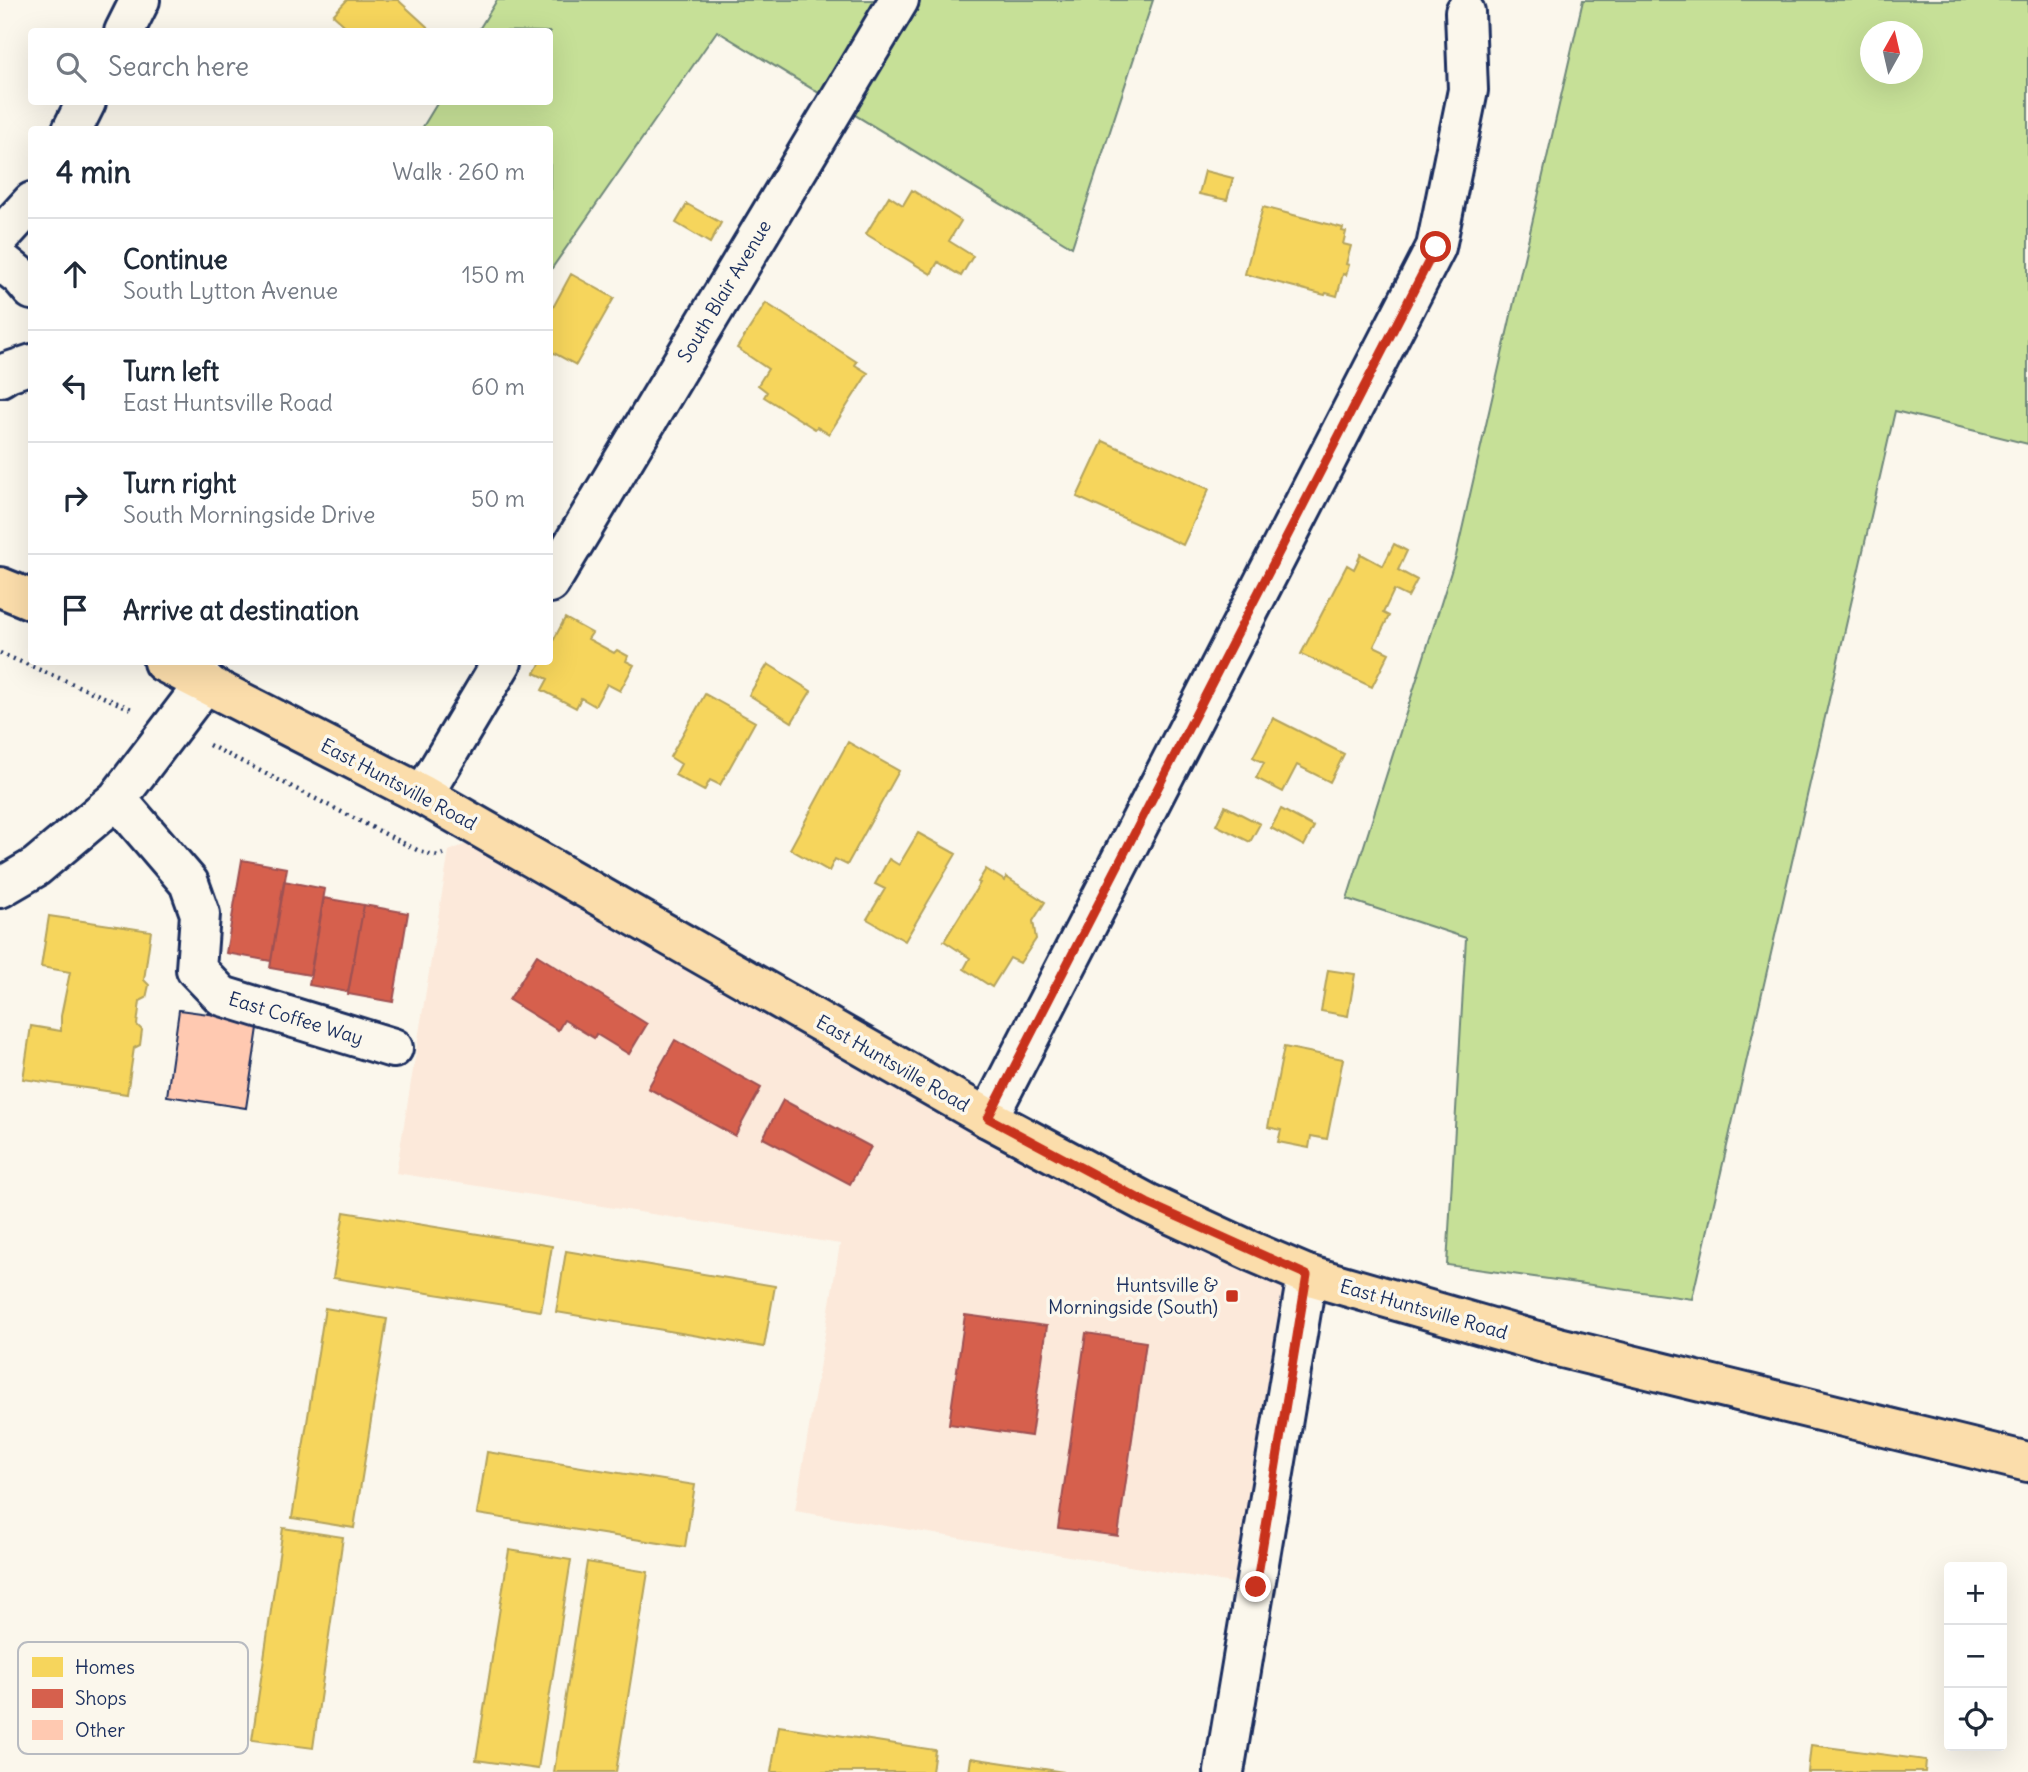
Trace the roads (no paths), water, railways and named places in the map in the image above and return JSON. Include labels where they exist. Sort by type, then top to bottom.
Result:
[{"type":"main road","points":[[0,587],[28,598]]},
{"type":"main road","name":"East Huntsville Road","points":[[169,665],[422,795],[988,1118],[1147,1203],[1307,1275],[1558,1347],[2028,1462]]},
{"type":"street","points":[[126,28],[140,0]]},
{"type":"street","name":"South Blair Avenue","points":[[553,578],[899,0]]},
{"type":"street","points":[[988,1118],[1436,247],[1468,90],[1465,12]]},
{"type":"street","points":[[74,126],[84,105]]},
{"type":"street","points":[[0,237],[28,206]]},
{"type":"street","points":[[0,260],[28,285]]},
{"type":"street","points":[[0,377],[28,365]]},
{"type":"street","points":[[422,795],[500,665]]},
{"type":"street","points":[[0,888],[36,867],[117,799],[206,682]]},
{"type":"street","name":"East Coffee Way","points":[[117,799],[189,883],[200,914],[196,969],[222,996],[393,1048]]},
{"type":"street","points":[[1224,1772],[1307,1275]]},
{"type":"place","name":"Huntsville & Morningside (South)","points":[[1232,1296]]}]
